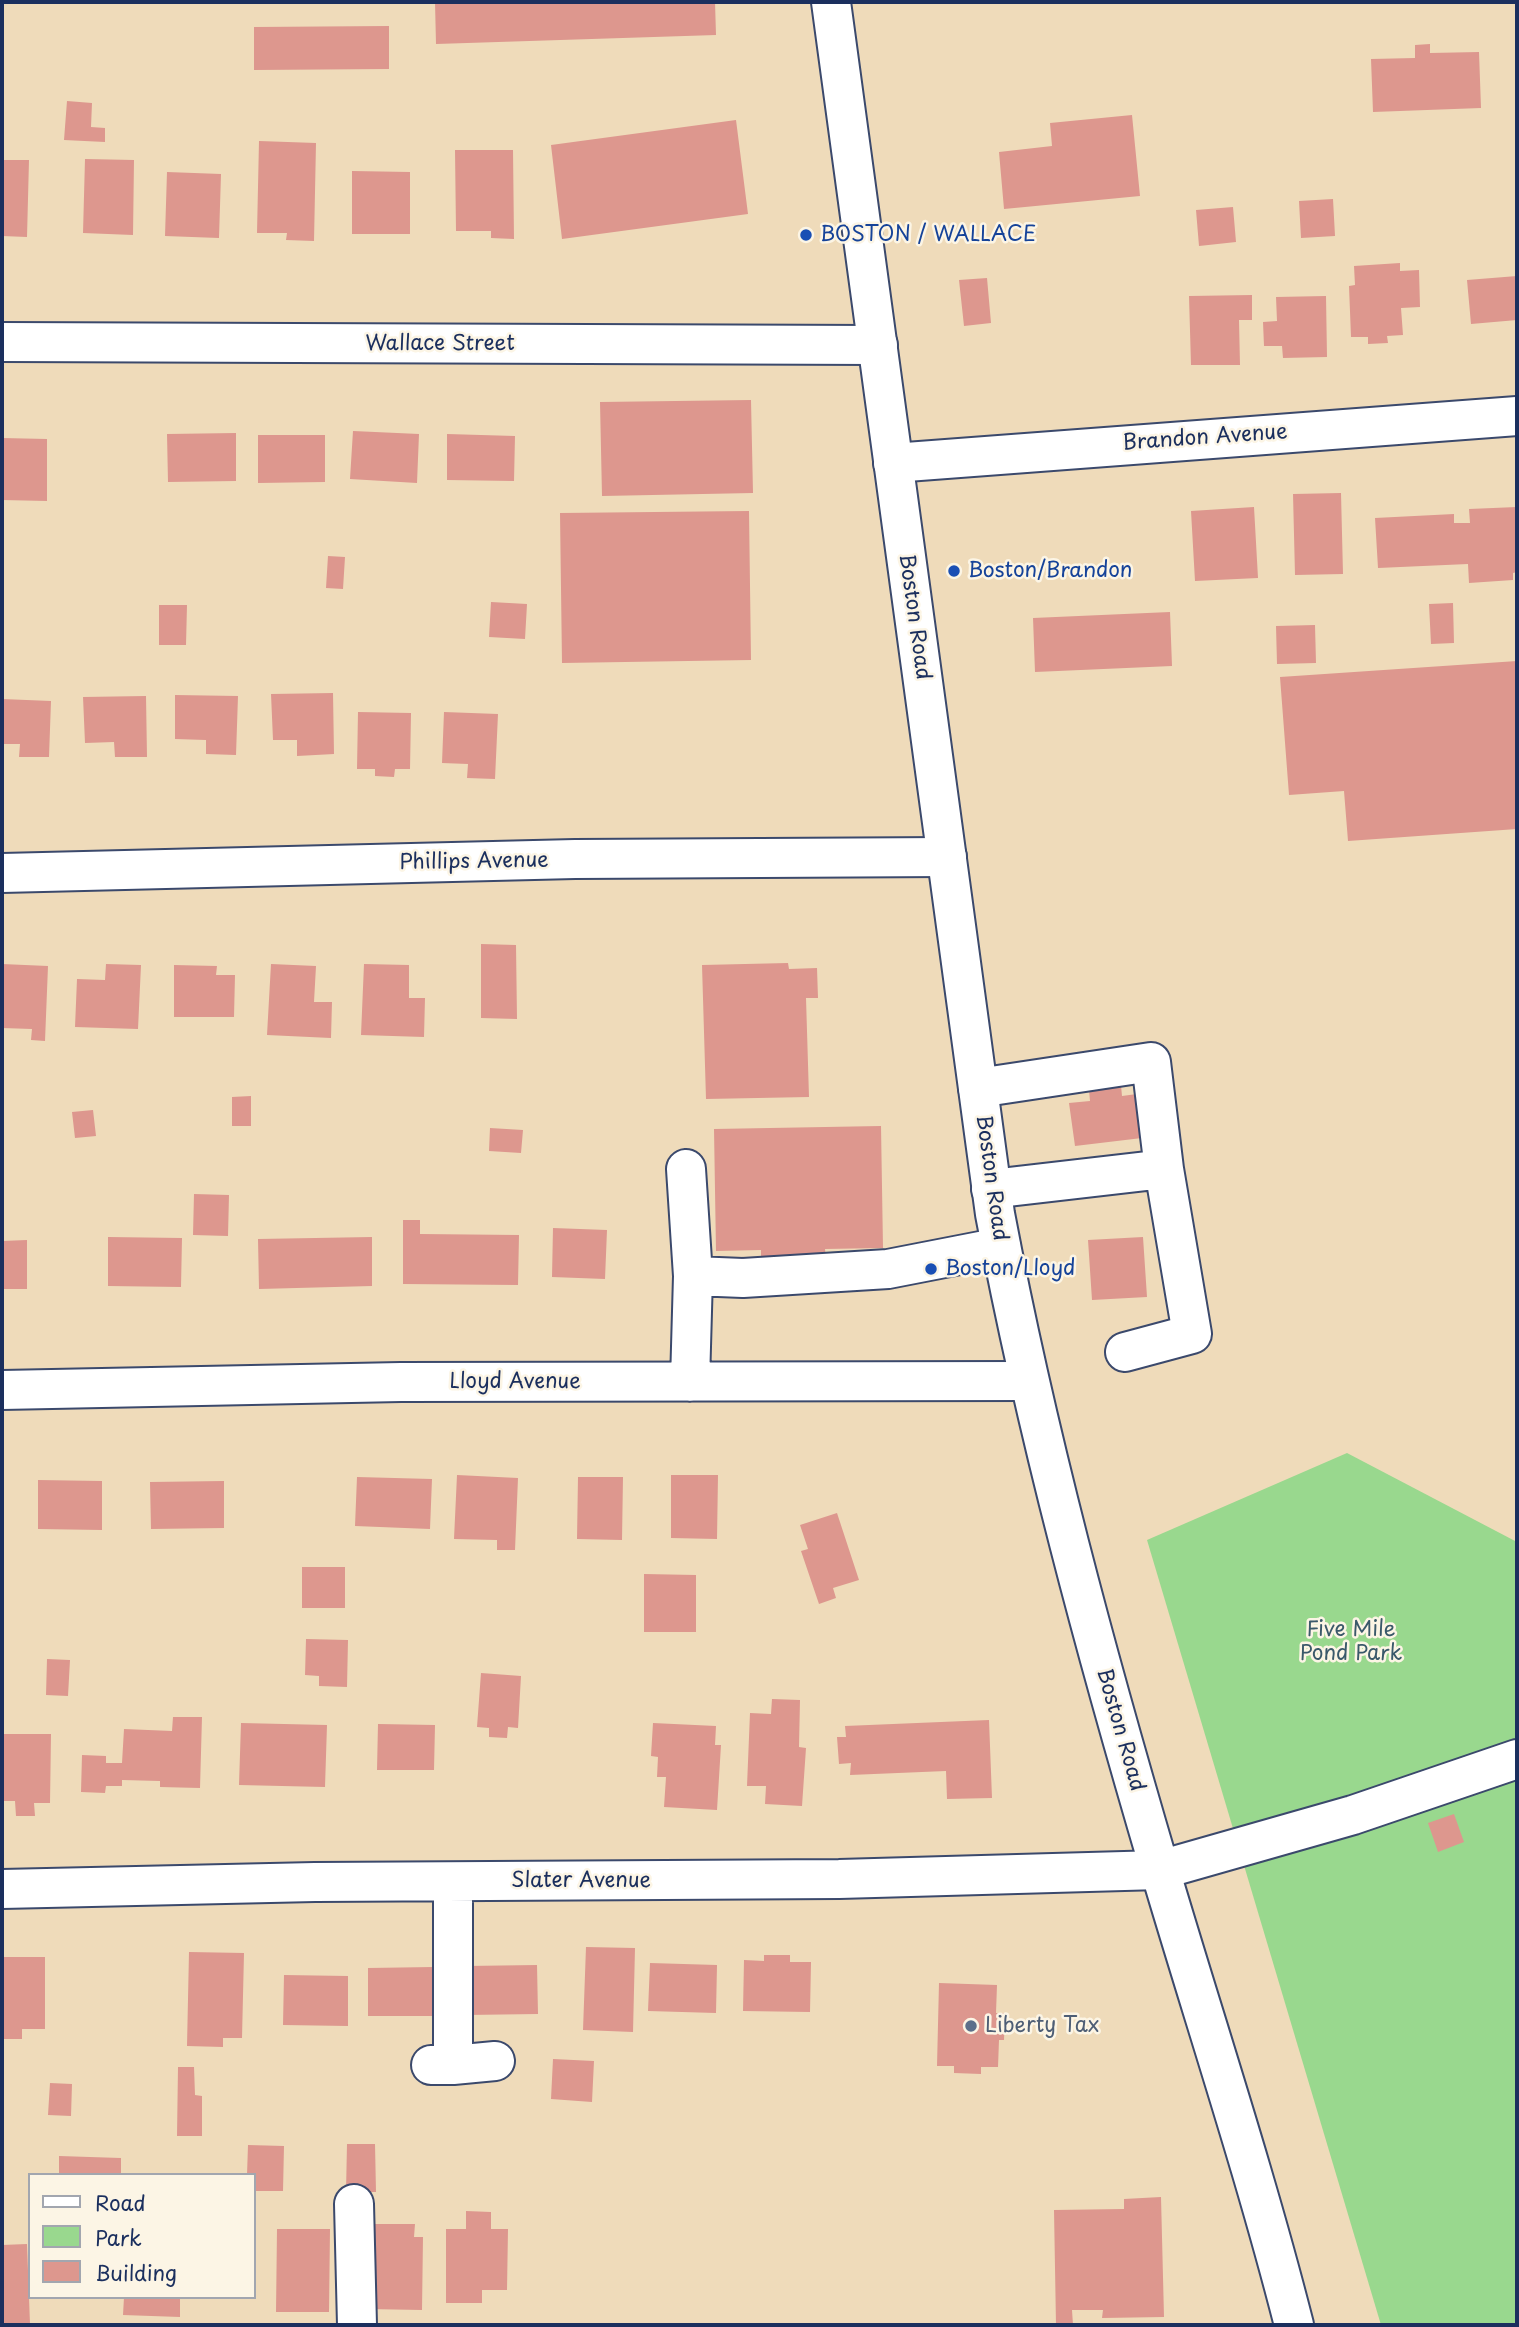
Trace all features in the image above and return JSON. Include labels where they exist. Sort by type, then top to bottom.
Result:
[{"type":"street","name":"Boston Road","points":[[831,2],[1001,1247],[1028,1381],[1065,1536],[1160,1870],[1256,2185],[1294,2325]]},
{"type":"street","name":"Wallace Street","points":[[2,342],[878,345]]},
{"type":"street","name":"Brandon Avenue","points":[[893,463],[1517,416]]},
{"type":"street","name":"Phillips Avenue","points":[[2,873],[575,859],[947,857]]},
{"type":"street","points":[[978,1088],[1150,1062],[1164,1169],[1192,1334],[1125,1352]]},
{"type":"street","points":[[686,1169],[693,1276],[690,1382]]},
{"type":"street","points":[[991,1189],[1164,1169]]},
{"type":"street","points":[[693,1276],[743,1278],[888,1269],[1001,1247]]},
{"type":"street","name":"Lloyd Avenue","points":[[2,1390],[401,1382],[1028,1381]]},
{"type":"street","name":"Slater Avenue","points":[[2,1889],[839,1879],[1160,1870],[1508,1772]]},
{"type":"street","points":[[453,1882],[442,2065],[495,2061]]},
{"type":"street","points":[[354,2204],[357,2325]]},
{"type":"green space","name":"Five Mile Pond Park","points":[[1347,1453],[1517,1542],[1517,2325],[1381,2325],[1147,1540]]},
{"type":"building","points":[[435,2],[715,2],[716,35],[436,44]]},
{"type":"building","points":[[389,26],[389,69],[254,70],[254,27]]},
{"type":"building","points":[[1430,44],[1430,53],[1479,52],[1481,108],[1373,112],[1371,59],[1415,58],[1415,45]]},
{"type":"building","points":[[67,101],[92,103],[91,127],[105,128],[105,142],[64,140]]},
{"type":"building","points":[[1132,115],[1140,196],[1004,209],[999,152],[1052,146],[1050,123]]},
{"type":"building","points":[[736,120],[748,214],[562,239],[551,145]]},
{"type":"building","points":[[259,141],[316,143],[314,241],[286,240],[287,233],[257,233]]},
{"type":"building","points":[[455,150],[513,150],[514,239],[491,238],[491,231],[456,231]]},
{"type":"building","points":[[85,159],[134,160],[133,235],[83,233]]},
{"type":"building","points":[[2,160],[29,160],[27,237],[2,236]]},
{"type":"building","points":[[352,171],[410,172],[410,234],[352,234]]},
{"type":"building","points":[[167,172],[221,174],[219,238],[165,236]]},
{"type":"building","points":[[1333,199],[1335,236],[1301,238],[1299,201]]},
{"type":"building","points":[[1233,207],[1236,242],[1199,246],[1196,210]]},
{"type":"building","points":[[1400,263],[1400,271],[1419,270],[1420,307],[1401,308],[1403,335],[1387,336],[1388,343],[1368,344],[1368,337],[1351,337],[1349,286],[1355,285],[1354,266]]},
{"type":"building","points":[[1517,276],[1517,320],[1471,324],[1467,280]]},
{"type":"building","points":[[987,278],[991,323],[964,326],[959,280]]},
{"type":"building","points":[[1252,295],[1252,320],[1239,320],[1240,365],[1191,365],[1189,296]]},
{"type":"building","points":[[1326,296],[1327,357],[1283,358],[1282,346],[1264,346],[1263,322],[1277,321],[1276,297]]},
{"type":"building","points":[[751,400],[753,493],[602,496],[600,402]]},
{"type":"building","points":[[353,431],[419,434],[417,483],[350,479]]},
{"type":"building","points":[[236,433],[236,481],[168,482],[167,434]]},
{"type":"building","points":[[447,434],[515,436],[514,481],[447,480]]},
{"type":"building","points":[[258,435],[325,435],[325,482],[258,483]]},
{"type":"building","points":[[2,438],[47,439],[47,501],[2,500]]},
{"type":"building","points":[[1341,493],[1343,574],[1295,575],[1293,494]]},
{"type":"building","points":[[1254,507],[1258,578],[1195,581],[1191,511]]},
{"type":"building","points":[[1517,507],[1517,572],[1513,573],[1513,580],[1469,583],[1468,564],[1378,568],[1375,518],[1454,514],[1454,523],[1470,523],[1469,509]]},
{"type":"building","points":[[749,511],[751,660],[562,663],[560,513]]},
{"type":"building","points":[[328,556],[345,557],[343,589],[326,588]]},
{"type":"building","points":[[491,602],[527,604],[525,639],[489,637]]},
{"type":"building","points":[[1453,603],[1454,643],[1431,644],[1429,604]]},
{"type":"building","points":[[159,605],[187,605],[186,645],[159,645]]},
{"type":"building","points":[[1170,612],[1172,666],[1035,672],[1033,618]]},
{"type":"building","points":[[1315,625],[1316,663],[1277,664],[1276,626]]},
{"type":"building","points":[[1517,661],[1517,829],[1348,841],[1344,791],[1289,795],[1280,677]]},
{"type":"building","points":[[333,693],[334,754],[297,756],[297,740],[273,740],[271,694]]},
{"type":"building","points":[[175,695],[238,696],[236,755],[206,754],[206,740],[175,739]]},
{"type":"building","points":[[146,696],[147,757],[115,757],[114,742],[85,743],[83,697]]},
{"type":"building","points":[[2,699],[51,701],[49,757],[19,757],[20,744],[2,744]]},
{"type":"building","points":[[358,712],[411,713],[410,769],[395,769],[394,777],[375,776],[375,769],[357,769]]},
{"type":"building","points":[[444,712],[498,714],[495,779],[467,778],[468,764],[442,763]]},
{"type":"building","points":[[481,944],[516,945],[517,1019],[481,1018]]},
{"type":"building","points":[[788,963],[789,969],[817,968],[818,998],[806,998],[809,1097],[706,1099],[702,965]]},
{"type":"building","points":[[2,964],[48,966],[45,1041],[31,1040],[32,1029],[2,1028]]},
{"type":"building","points":[[106,964],[141,965],[138,1029],[75,1027],[77,979],[105,980]]},
{"type":"building","points":[[271,964],[316,966],[314,1002],[332,1002],[331,1038],[267,1035]]},
{"type":"building","points":[[364,964],[409,965],[409,998],[425,998],[424,1037],[361,1035]]},
{"type":"building","points":[[174,965],[217,966],[216,975],[235,975],[234,1017],[174,1017]]},
{"type":"building","points":[[1120,1075],[1122,1096],[1137,1094],[1142,1138],[1075,1146],[1069,1103],[1090,1101],[1088,1079]]},
{"type":"building","points":[[251,1096],[251,1126],[232,1126],[232,1097]]},
{"type":"building","points":[[93,1110],[96,1136],[75,1138],[72,1112]]},
{"type":"building","points":[[881,1126],[883,1248],[825,1249],[826,1258],[761,1259],[761,1250],[716,1251],[714,1129]]},
{"type":"building","points":[[490,1128],[523,1130],[521,1153],[489,1151]]},
{"type":"building","points":[[194,1194],[229,1195],[228,1236],[193,1235]]},
{"type":"building","points":[[403,1220],[420,1220],[420,1234],[519,1235],[518,1285],[403,1284]]},
{"type":"building","points":[[553,1228],[607,1230],[605,1279],[552,1277]]},
{"type":"building","points":[[108,1237],[182,1238],[181,1287],[108,1286]]},
{"type":"building","points":[[372,1237],[372,1286],[259,1289],[258,1239]]},
{"type":"building","points":[[1143,1237],[1147,1297],[1092,1300],[1088,1240]]},
{"type":"building","points":[[27,1240],[27,1289],[2,1289],[2,1241]]},
{"type":"building","points":[[457,1475],[518,1478],[515,1550],[497,1550],[497,1540],[454,1539]]},
{"type":"building","points":[[671,1475],[718,1475],[717,1539],[671,1538]]},
{"type":"building","points":[[357,1477],[432,1479],[430,1529],[355,1526]]},
{"type":"building","points":[[578,1477],[623,1477],[622,1540],[577,1539]]},
{"type":"building","points":[[38,1480],[102,1481],[102,1530],[38,1529]]},
{"type":"building","points":[[224,1481],[224,1528],[151,1529],[150,1482]]},
{"type":"building","points":[[837,1513],[859,1580],[833,1588],[836,1598],[819,1604],[801,1551],[808,1549],[800,1525]]},
{"type":"building","points":[[302,1567],[345,1567],[345,1608],[302,1608]]},
{"type":"building","points":[[644,1574],[696,1575],[696,1632],[644,1632]]},
{"type":"building","points":[[306,1639],[348,1640],[347,1687],[319,1686],[319,1676],[305,1675]]},
{"type":"building","points":[[47,1659],[70,1660],[68,1696],[46,1695]]},
{"type":"building","points":[[481,1673],[521,1676],[518,1728],[508,1727],[507,1738],[489,1737],[489,1728],[477,1727]]},
{"type":"building","points":[[772,1699],[800,1700],[799,1747],[806,1748],[802,1806],[765,1804],[766,1786],[747,1786],[750,1713],[771,1714]]},
{"type":"building","points":[[173,1717],[202,1717],[200,1788],[160,1787],[160,1781],[122,1780],[122,1786],[106,1786],[105,1793],[81,1792],[82,1755],[106,1756],[106,1763],[122,1763],[124,1729],[172,1731]]},
{"type":"building","points":[[989,1720],[992,1798],[947,1799],[946,1771],[850,1775],[851,1763],[839,1764],[837,1737],[846,1737],[845,1726]]},
{"type":"building","points":[[241,1723],[327,1725],[325,1787],[239,1785]]},
{"type":"building","points":[[653,1723],[716,1726],[715,1745],[721,1745],[717,1810],[664,1807],[666,1777],[657,1777],[658,1757],[651,1756]]},
{"type":"building","points":[[378,1724],[435,1725],[434,1770],[377,1770]]},
{"type":"building","points":[[2,1734],[51,1734],[50,1803],[34,1803],[35,1816],[16,1816],[15,1801],[2,1801]]},
{"type":"building","points":[[1454,1814],[1464,1842],[1438,1852],[1428,1823]]},
{"type":"building","points":[[586,1947],[635,1948],[633,2032],[583,2030]]},
{"type":"building","points":[[189,1952],[244,1953],[242,2038],[223,2038],[223,2047],[187,2046]]},
{"type":"building","points":[[764,1955],[790,1955],[790,1962],[811,1962],[810,2012],[743,2011],[744,1960],[764,1961]]},
{"type":"building","points":[[2,1957],[45,1957],[45,2029],[22,2029],[22,2039],[2,2039]]},
{"type":"building","points":[[650,1963],[717,1965],[716,2013],[648,2011]]},
{"type":"building","points":[[537,1965],[538,2014],[466,2015],[466,1966]]},
{"type":"building","points":[[433,1967],[433,2016],[368,2016],[368,1968]]},
{"type":"building","points":[[284,1975],[348,1976],[348,2026],[283,2025]]},
{"type":"building","name":"Liberty Tax","points":[[939,1983],[997,1985],[996,2013],[1005,2013],[1004,2040],[999,2040],[998,2067],[981,2067],[981,2074],[954,2073],[954,2066],[937,2066]]},
{"type":"building","points":[[553,2059],[594,2061],[592,2102],[551,2099]]},
{"type":"building","points":[[178,2067],[194,2067],[195,2095],[202,2096],[202,2136],[177,2136]]},
{"type":"building","points":[[50,2083],[72,2084],[71,2116],[48,2115]]},
{"type":"building","points":[[347,2144],[375,2144],[376,2192],[346,2192]]},
{"type":"building","points":[[248,2145],[284,2146],[283,2191],[256,2191],[256,2173],[247,2173]]},
{"type":"building","points":[[59,2156],[121,2158],[121,2173],[59,2173]]},
{"type":"building","points":[[1161,2197],[1164,2317],[1102,2318],[1103,2310],[1072,2310],[1073,2325],[1056,2325],[1054,2210],[1124,2209],[1124,2199]]},
{"type":"building","points":[[466,2211],[491,2212],[491,2229],[508,2229],[507,2290],[482,2290],[482,2303],[446,2303],[446,2229],[466,2229]]},
{"type":"building","points":[[366,2224],[415,2224],[414,2237],[423,2237],[422,2310],[366,2309]]},
{"type":"building","points":[[277,2229],[330,2229],[329,2312],[276,2312]]},
{"type":"building","points":[[27,2244],[30,2324],[2,2325],[2,2245]]},
{"type":"building","points":[[124,2299],[180,2299],[180,2317],[123,2315]]},
{"type":"place","name":"BOSTON / WALLACE","points":[[806,235]]},
{"type":"place","name":"Boston/Brandon","points":[[954,571]]},
{"type":"place","name":"Boston/Lloyd","points":[[931,1269]]},
{"type":"place","name":"Liberty Tax","points":[[971,2026]]}]
